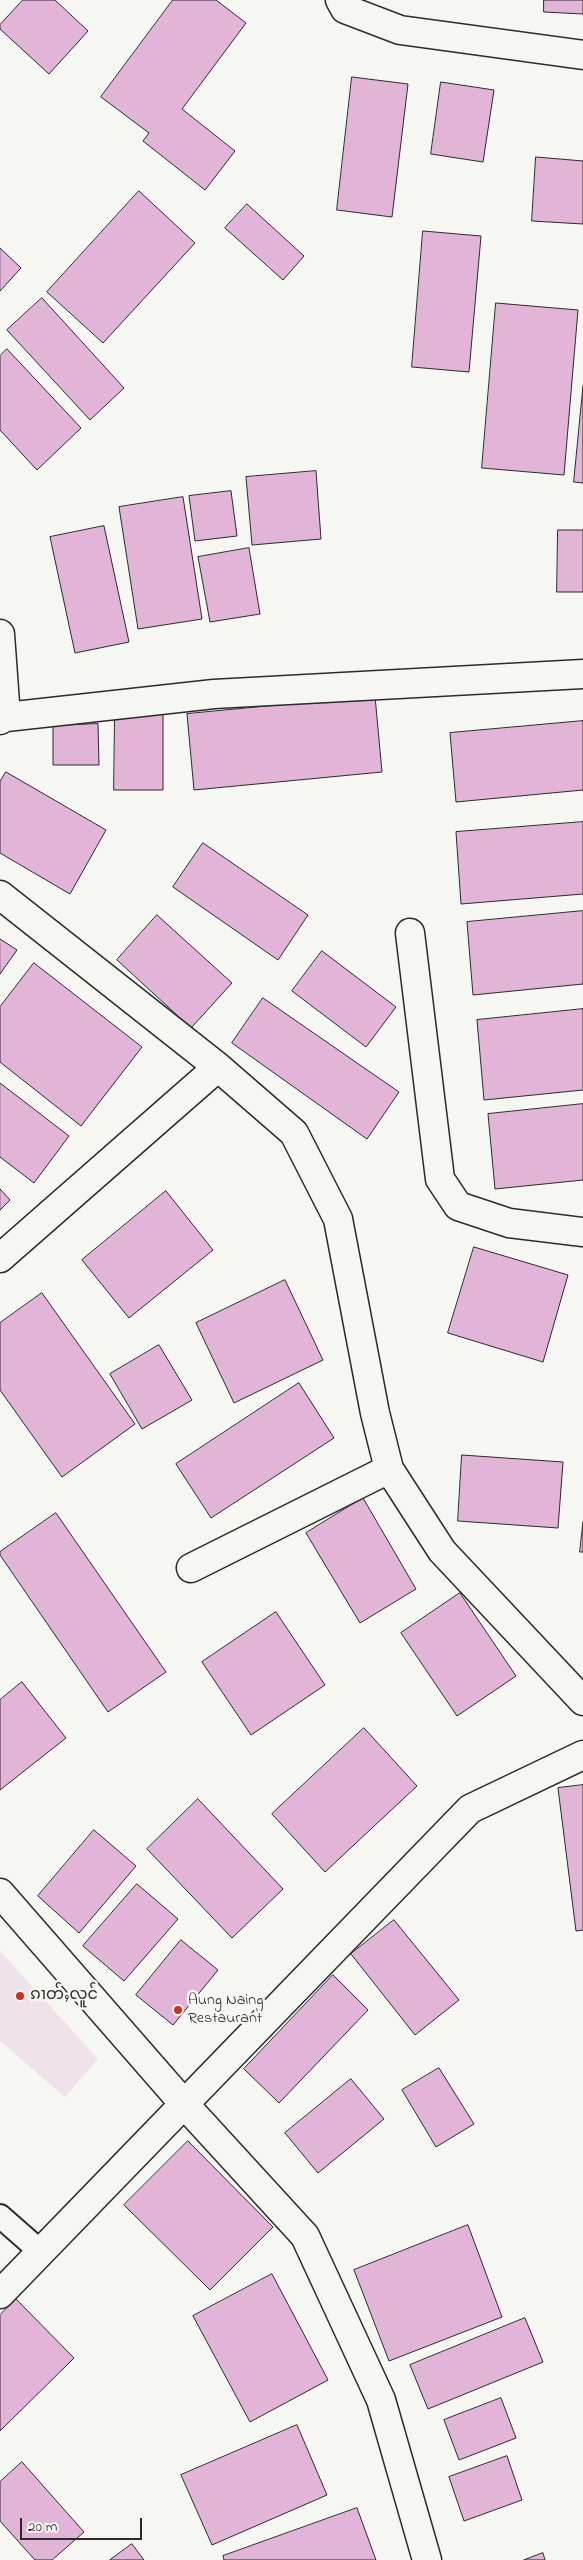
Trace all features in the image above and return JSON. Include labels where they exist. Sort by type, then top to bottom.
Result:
[{"type":"main road","points":[[340,0],[346,9],[400,30],[583,55]]},
{"type":"main road","points":[[0,634],[3,718],[214,694],[583,674]]},
{"type":"main road","points":[[0,895],[218,1067],[294,1133],[338,1219],[375,1413],[389,1469],[442,1551],[583,1701]]},
{"type":"main road","points":[[410,933],[440,1179],[458,1206],[509,1223],[583,1232]]},
{"type":"main road","points":[[0,1258],[218,1067]]},
{"type":"main road","points":[[191,1568],[389,1469]]},
{"type":"main road","points":[[0,2294],[470,1809],[583,1755]]},
{"type":"main road","points":[[0,1893],[185,2105],[305,2236],[381,2400],[427,2560]]},
{"type":"lane","points":[[0,2216],[41,2252]]},
{"type":"shaded area","name":"ၵၢတ်ႇလူင်","points":[[0,1951],[98,2059],[65,2097],[0,2041]]},
{"type":"building","points":[[23,0],[55,0],[88,31],[49,74],[0,29],[0,25]]},
{"type":"building","points":[[173,0],[216,0],[246,23],[182,109],[235,151],[205,190],[143,141],[149,133],[101,97]]},
{"type":"building","points":[[544,0],[583,0],[583,14],[544,12]]},
{"type":"building","points":[[352,77],[408,84],[392,217],[337,210]]},
{"type":"building","points":[[441,82],[494,90],[483,162],[431,154]]},
{"type":"building","points":[[536,157],[583,161],[583,224],[532,221]]},
{"type":"building","points":[[139,191],[195,243],[103,343],[47,292]]},
{"type":"building","points":[[247,204],[304,256],[283,280],[225,228]]},
{"type":"building","points":[[423,231],[481,236],[469,372],[412,367]]},
{"type":"building","points":[[0,248],[21,268],[0,291]]},
{"type":"building","points":[[42,298],[124,388],[90,420],[7,330]]},
{"type":"building","points":[[496,303],[578,310],[564,475],[482,468]]},
{"type":"building","points":[[7,349],[81,428],[37,470],[0,430],[0,356]]},
{"type":"building","points":[[583,386],[583,483],[574,482]]},
{"type":"building","points":[[316,471],[321,539],[252,545],[246,477]]},
{"type":"building","points":[[231,491],[237,536],[195,541],[189,496]]},
{"type":"building","points":[[183,497],[202,619],[138,629],[119,507]]},
{"type":"building","points":[[104,526],[129,642],[75,653],[50,537]]},
{"type":"building","points":[[558,530],[583,530],[583,592],[557,592]]},
{"type":"building","points":[[249,548],[260,614],[210,622],[198,557]]},
{"type":"building","points":[[375,696],[382,772],[194,790],[187,714]]},
{"type":"building","points":[[115,713],[163,714],[163,790],[114,790]]},
{"type":"building","points":[[583,721],[583,790],[456,802],[450,733]]},
{"type":"building","points":[[98,724],[99,765],[53,765],[53,726]]},
{"type":"building","points":[[6,772],[106,830],[70,894],[0,853],[0,782]]},
{"type":"building","points":[[583,822],[583,894],[461,904],[456,832]]},
{"type":"building","points":[[203,843],[308,915],[278,960],[173,887]]},
{"type":"building","points":[[583,911],[583,984],[473,995],[467,922]]},
{"type":"building","points":[[157,915],[232,983],[191,1028],[117,960]]},
{"type":"building","points":[[0,939],[17,950],[0,974]]},
{"type":"building","points":[[322,951],[396,1007],[366,1047],[292,991]]},
{"type":"building","points":[[34,963],[142,1047],[81,1126],[0,1062],[0,1007]]},
{"type":"building","points":[[263,998],[399,1092],[367,1139],[232,1043]]},
{"type":"building","points":[[583,1009],[583,1090],[484,1100],[477,1020]]},
{"type":"building","points":[[0,1083],[69,1136],[34,1183],[0,1157]]},
{"type":"building","points":[[583,1104],[583,1180],[495,1189],[488,1114]]},
{"type":"building","points":[[0,1189],[10,1200],[0,1210]]},
{"type":"building","points":[[166,1191],[213,1250],[129,1318],[82,1260]]},
{"type":"building","points":[[474,1247],[568,1275],[543,1362],[448,1333]]},
{"type":"building","points":[[285,1280],[323,1360],[234,1403],[196,1323]]},
{"type":"building","points":[[42,1293],[135,1424],[62,1477],[0,1390],[0,1323]]},
{"type":"building","points":[[159,1345],[192,1400],[142,1429],[110,1374]]},
{"type":"building","points":[[299,1383],[334,1438],[211,1518],[176,1464]]},
{"type":"building","points":[[462,1455],[563,1462],[558,1528],[458,1521]]},
{"type":"building","points":[[363,1498],[416,1589],[360,1623],[306,1533]]},
{"type":"building","points":[[56,1513],[166,1672],[108,1712],[0,1555],[0,1552]]},
{"type":"building","points":[[583,1522],[583,1552],[580,1552]]},
{"type":"building","points":[[460,1593],[516,1676],[457,1716],[401,1633]]},
{"type":"building","points":[[276,1612],[325,1685],[251,1735],[202,1662]]},
{"type":"building","points":[[22,1682],[66,1738],[0,1790],[0,1700]]},
{"type":"building","points":[[364,1728],[417,1786],[325,1872],[272,1814]]},
{"type":"building","points":[[583,1785],[583,1930],[576,1931],[558,1788]]},
{"type":"building","points":[[198,1799],[283,1889],[232,1938],[147,1849]]},
{"type":"building","points":[[94,1830],[136,1866],[79,1933],[38,1896]]},
{"type":"building","points":[[137,1884],[178,1919],[124,1981],[83,1946]]},
{"type":"building","points":[[394,1920],[459,2000],[415,2035],[351,1954]]},
{"type":"building","points":[[181,1940],[218,1970],[173,2025],[136,1995]]},
{"type":"building","points":[[333,1975],[368,2010],[279,2103],[244,2069]]},
{"type":"building","points":[[439,2068],[474,2124],[436,2147],[402,2090]]},
{"type":"building","points":[[351,2079],[384,2119],[318,2173],[285,2133]]},
{"type":"building","points":[[188,2141],[273,2227],[210,2290],[124,2205]]},
{"type":"building","points":[[468,2225],[502,2317],[389,2361],[354,2270]]},
{"type":"building","points":[[272,2274],[328,2380],[250,2422],[193,2316]]},
{"type":"building","points":[[16,2299],[74,2358],[0,2431],[0,2315]]},
{"type":"building","points":[[525,2318],[543,2362],[428,2409],[410,2365]]},
{"type":"building","points":[[501,2398],[516,2438],[459,2460],[444,2420]]},
{"type":"building","points":[[297,2425],[327,2495],[212,2545],[181,2475]]},
{"type":"building","points":[[507,2456],[522,2500],[464,2521],[449,2477]]},
{"type":"building","points":[[22,2462],[84,2532],[52,2560],[35,2560],[0,2521],[0,2482]]},
{"type":"building","points":[[357,2508],[376,2560],[224,2560],[223,2556]]},
{"type":"building","points":[[132,2544],[144,2560],[110,2560]]},
{"type":"building","points":[[543,2553],[545,2560],[524,2560]]},
{"type":"place","name":"ၵၢတ်ႇလူင်","points":[[20,1996]]},
{"type":"place","name":"Aung Naing Restaurant","points":[[178,2010]]}]
